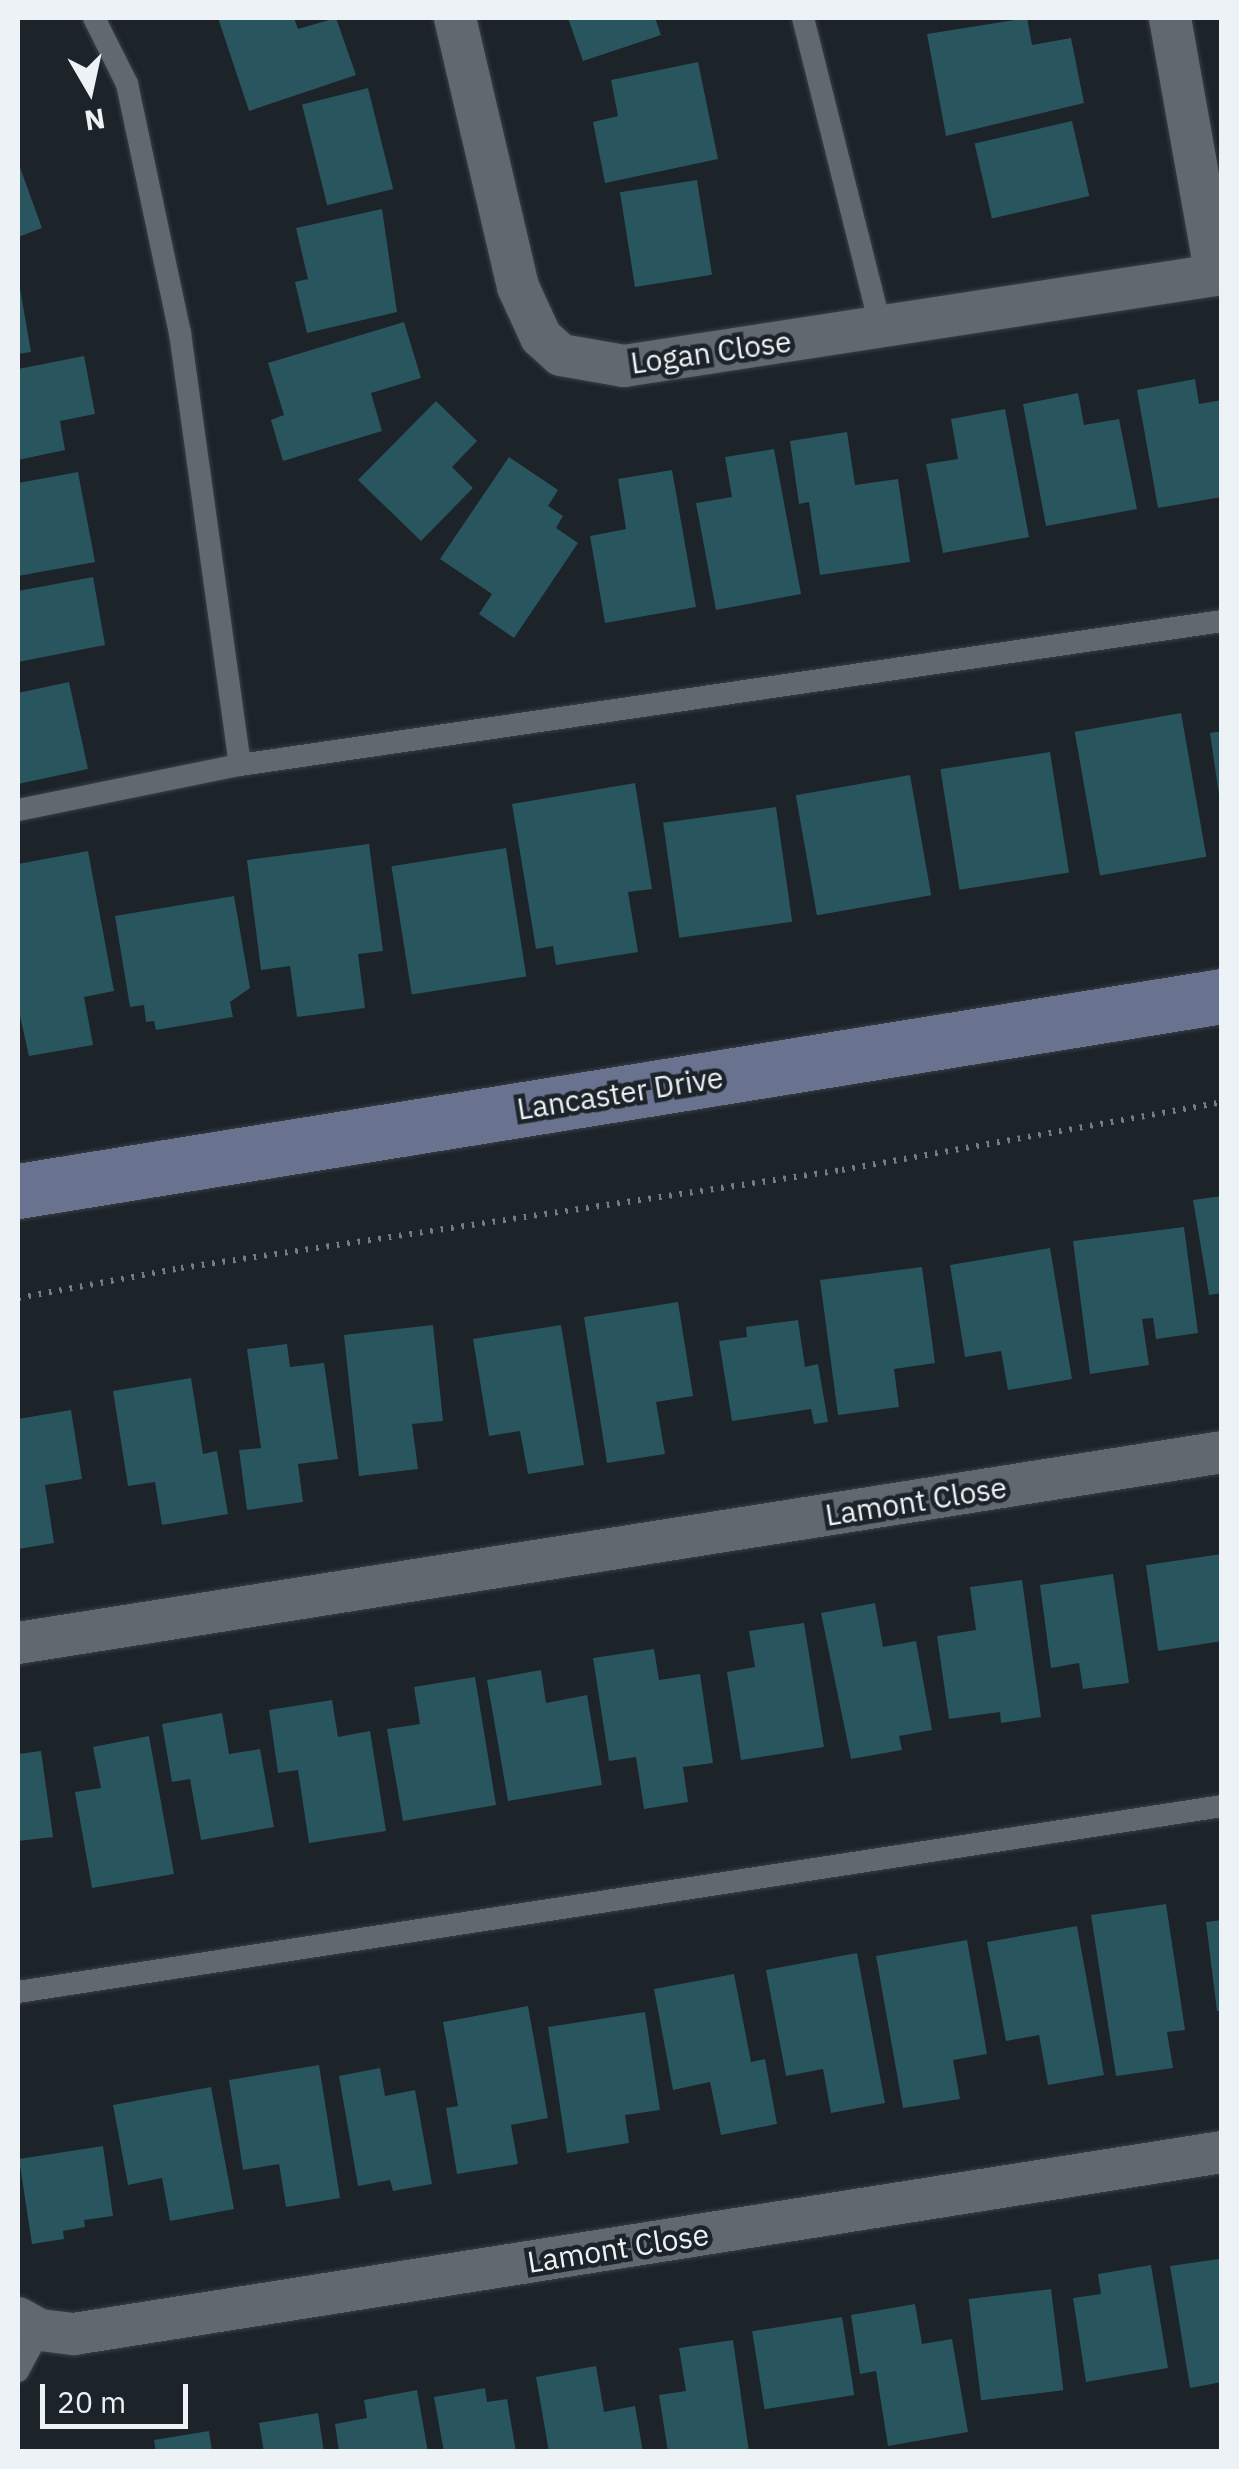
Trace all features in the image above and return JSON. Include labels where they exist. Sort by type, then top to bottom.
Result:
[{"type":"street","name":"Logan Close","points":[[455,18],[518,287],[541,337],[561,355],[624,366],[1219,274],[1170,18]]},
{"type":"street","name":"Lancaster Drive","points":[[18,1191],[1222,996]]},
{"type":"street","name":"Lamont Close","points":[[18,1644],[1222,1452]]},
{"type":"street","name":"Lamont Close","points":[[29,2324],[74,2334],[126,2327],[1222,2152]]},
{"type":"lane","points":[[94,18],[127,84],[180,334],[240,765]]},
{"type":"lane","points":[[803,18],[881,328]]},
{"type":"lane","points":[[18,810],[240,765],[1222,621]]},
{"type":"lane","points":[[18,1992],[1222,1806]]},
{"type":"lane","points":[[18,2371],[29,2324]]},
{"type":"path","points":[[18,1298],[181,1268],[842,1170],[1222,1102]]},
{"type":"building","points":[[218,18],[294,18],[298,29],[336,18],[356,75],[249,111]]},
{"type":"building","points":[[568,18],[655,18],[661,35],[583,61]]},
{"type":"building","points":[[1027,18],[1032,45],[1071,38],[1084,103],[946,136],[927,34]]},
{"type":"building","points":[[698,62],[718,159],[605,183],[593,122],[618,116],[611,80]]},
{"type":"building","points":[[368,88],[393,189],[327,205],[302,104]]},
{"type":"building","points":[[1072,121],[1089,196],[992,219],[975,143]]},
{"type":"building","points":[[18,162],[42,228],[18,237]]},
{"type":"building","points":[[697,180],[712,275],[635,287],[620,192]]},
{"type":"building","points":[[382,209],[397,312],[307,333],[295,282],[308,279],[296,228]]},
{"type":"building","points":[[18,277],[31,352],[18,354]]},
{"type":"building","points":[[404,322],[421,378],[371,393],[382,431],[283,461],[271,420],[284,415],[268,363]]},
{"type":"building","points":[[84,356],[95,414],[60,421],[65,450],[18,460],[18,369]]},
{"type":"building","points":[[1195,379],[1199,404],[1222,400],[1222,497],[1158,508],[1137,390]]},
{"type":"building","points":[[1078,393],[1084,425],[1119,419],[1137,509],[1046,526],[1023,404]]},
{"type":"building","points":[[436,401],[477,441],[452,467],[473,488],[421,541],[358,480]]},
{"type":"building","points":[[1005,409],[1029,537],[943,553],[926,464],[958,459],[951,419]]},
{"type":"building","points":[[847,432],[855,485],[898,479],[910,562],[820,575],[809,502],[799,504],[790,441]]},
{"type":"building","points":[[774,449],[801,594],[716,610],[696,503],[732,497],[725,457]]},
{"type":"building","points":[[509,457],[558,490],[548,506],[563,516],[556,528],[578,543],[514,638],[479,614],[492,594],[440,559]]},
{"type":"building","points":[[672,470],[696,607],[605,623],[590,536],[626,529],[618,479]]},
{"type":"building","points":[[78,472],[95,562],[18,576],[18,483]]},
{"type":"building","points":[[93,577],[105,645],[18,662],[18,591]]},
{"type":"building","points":[[69,682],[88,769],[18,784],[18,693]]},
{"type":"building","points":[[1181,713],[1206,857],[1100,876],[1075,732]]},
{"type":"building","points":[[1222,731],[1222,795],[1219,795],[1210,733]]},
{"type":"building","points":[[1050,752],[1069,872],[959,890],[940,769]]},
{"type":"building","points":[[910,775],[931,895],[817,915],[796,795]]},
{"type":"building","points":[[635,783],[652,889],[628,892],[638,952],[556,965],[553,946],[536,949],[512,804]]},
{"type":"building","points":[[776,807],[792,922],[679,938],[663,823]]},
{"type":"building","points":[[369,844],[383,951],[358,954],[365,1008],[297,1017],[290,966],[261,970],[247,860]]},
{"type":"building","points":[[506,848],[526,976],[412,995],[391,866]]},
{"type":"building","points":[[88,851],[114,991],[84,997],[93,1045],[29,1056],[18,1007],[18,864]]},
{"type":"building","points":[[234,896],[250,988],[230,1002],[233,1017],[156,1030],[154,1021],[146,1022],[144,1005],[130,1007],[115,916]]},
{"type":"building","points":[[1222,1196],[1222,1293],[1209,1295],[1193,1200]]},
{"type":"building","points":[[1184,1227],[1198,1333],[1156,1339],[1153,1318],[1142,1319],[1149,1365],[1090,1374],[1073,1241]]},
{"type":"building","points":[[1050,1248],[1072,1379],[1008,1390],[1001,1351],[965,1357],[950,1265]]},
{"type":"building","points":[[922,1267],[935,1363],[894,1369],[899,1407],[838,1415],[820,1280]]},
{"type":"building","points":[[678,1302],[693,1396],[656,1402],[665,1454],[607,1463],[584,1317]]},
{"type":"building","points":[[798,1320],[805,1367],[818,1364],[828,1422],[814,1424],[811,1409],[732,1421],[719,1341],[747,1337],[746,1327]]},
{"type":"building","points":[[433,1325],[443,1421],[412,1424],[418,1469],[359,1476],[344,1335]]},
{"type":"building","points":[[561,1325],[584,1465],[528,1474],[520,1431],[489,1436],[473,1339]]},
{"type":"building","points":[[287,1344],[290,1367],[324,1363],[338,1459],[298,1464],[303,1502],[247,1510],[239,1450],[261,1448],[247,1349]]},
{"type":"building","points":[[191,1378],[203,1454],[217,1451],[228,1514],[162,1525],[155,1482],[128,1486],[113,1391]]},
{"type":"building","points":[[71,1410],[82,1479],[45,1485],[54,1543],[18,1549],[18,1419]]},
{"type":"building","points":[[1222,1554],[1222,1641],[1158,1651],[1146,1565]]},
{"type":"building","points":[[1113,1574],[1129,1683],[1083,1689],[1079,1663],[1051,1668],[1040,1585]]},
{"type":"building","points":[[1022,1580],[1041,1717],[1001,1723],[1000,1712],[949,1719],[937,1636],[976,1630],[970,1587]]},
{"type":"building","points":[[875,1603],[883,1647],[916,1641],[932,1730],[899,1736],[902,1750],[851,1759],[821,1613]]},
{"type":"building","points":[[804,1623],[824,1747],[741,1760],[727,1672],[755,1667],[749,1631]]},
{"type":"building","points":[[654,1649],[659,1680],[700,1674],[713,1763],[683,1767],[688,1802],[644,1809],[636,1757],[609,1761],[593,1658]]},
{"type":"building","points":[[541,1670],[546,1703],[587,1695],[602,1785],[508,1801],[487,1680]]},
{"type":"building","points":[[475,1677],[496,1805],[403,1821],[387,1729],[420,1724],[414,1687]]},
{"type":"building","points":[[332,1700],[338,1737],[370,1731],[386,1831],[309,1843],[298,1770],[278,1773],[269,1710]]},
{"type":"building","points":[[222,1713],[229,1754],[260,1749],[274,1827],[201,1840],[190,1779],[172,1782],[162,1724]]},
{"type":"building","points":[[149,1736],[174,1874],[92,1888],[75,1792],[101,1788],[93,1747]]},
{"type":"building","points":[[41,1751],[53,1837],[18,1841],[18,1754]]},
{"type":"building","points":[[1166,1904],[1185,2030],[1167,2032],[1173,2068],[1116,2076],[1091,1915]]},
{"type":"building","points":[[1222,1920],[1222,2011],[1217,2011],[1206,1922]]},
{"type":"building","points":[[1077,1926],[1104,2075],[1048,2085],[1039,2035],[1006,2041],[987,1942]]},
{"type":"building","points":[[967,1940],[987,2054],[953,2060],[960,2099],[903,2108],[876,1956]]},
{"type":"building","points":[[857,1953],[885,2103],[831,2113],[823,2069],[786,2076],[766,1970]]},
{"type":"building","points":[[734,1974],[751,2062],[765,2059],[777,2124],[721,2135],[710,2082],[673,2090],[654,1989]]},
{"type":"building","points":[[528,2006],[548,2118],[511,2125],[518,2164],[457,2174],[446,2108],[458,2106],[443,2022]]},
{"type":"building","points":[[645,2012],[660,2110],[625,2115],[629,2143],[567,2153],[548,2027]]},
{"type":"building","points":[[319,2065],[340,2198],[286,2207],[279,2164],[243,2170],[229,2080]]},
{"type":"building","points":[[380,2068],[385,2096],[415,2090],[432,2184],[393,2191],[390,2180],[358,2186],[339,2076]]},
{"type":"building","points":[[211,2087],[234,2209],[170,2221],[162,2178],[128,2185],[113,2105]]},
{"type":"building","points":[[103,2146],[113,2216],[84,2220],[85,2227],[63,2231],[64,2239],[32,2244],[19,2159]]},
{"type":"building","points":[[1219,2259],[1222,2382],[1190,2388],[1170,2266]]},
{"type":"building","points":[[1151,2265],[1168,2368],[1086,2382],[1073,2298],[1101,2294],[1098,2274]]},
{"type":"building","points":[[1051,2289],[1063,2390],[981,2400],[969,2299]]},
{"type":"building","points":[[915,2304],[922,2344],[952,2339],[968,2432],[888,2446],[876,2371],[860,2374],[851,2315]]},
{"type":"building","points":[[842,2317],[854,2395],[764,2409],[752,2331]]},
{"type":"building","points":[[733,2340],[749,2452],[668,2452],[659,2395],[686,2391],[679,2348]]},
{"type":"building","points":[[596,2366],[604,2412],[635,2406],[643,2452],[549,2452],[536,2377]]},
{"type":"building","points":[[485,2388],[487,2402],[507,2399],[516,2452],[444,2452],[434,2397]]},
{"type":"building","points":[[417,2390],[428,2452],[339,2452],[335,2424],[367,2418],[364,2400]]},
{"type":"building","points":[[318,2413],[324,2452],[264,2452],[259,2423]]},
{"type":"building","points":[[209,2431],[212,2452],[156,2452],[154,2440]]}]
